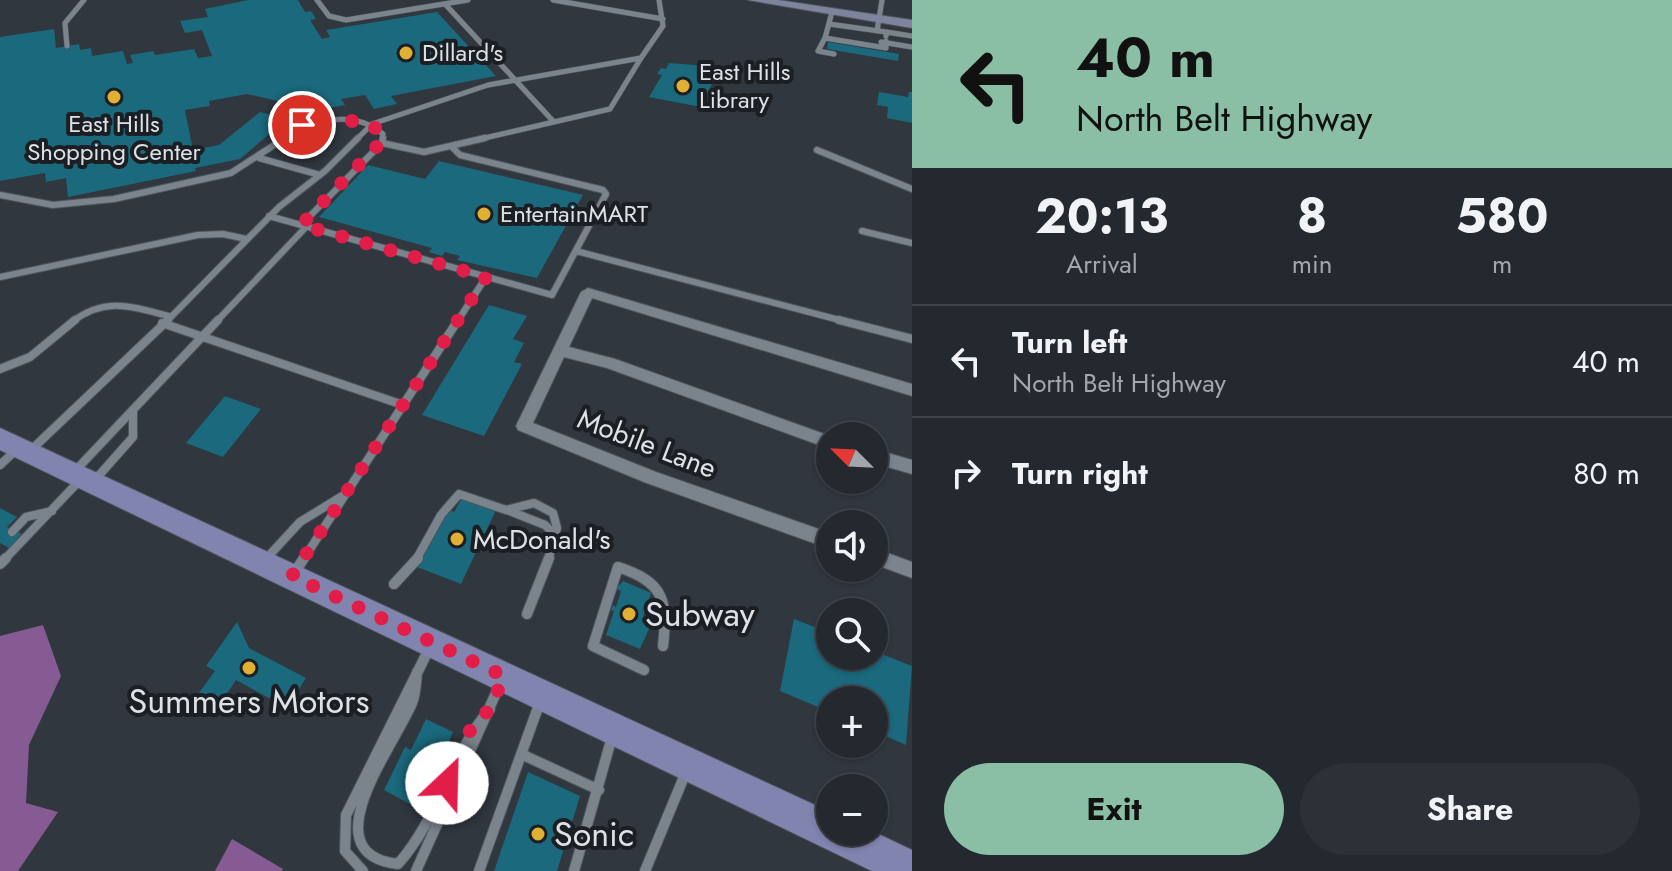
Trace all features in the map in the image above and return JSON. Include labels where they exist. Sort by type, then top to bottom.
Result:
[{"type":"main road","points":[[754,0],[877,25],[912,24]]},
{"type":"main road","points":[[16,445],[278,569],[425,658],[504,676],[816,825]]},
{"type":"main road","points":[[864,846],[903,863]]},
{"type":"street","name":"Mobile Lane","points":[[816,536],[650,477],[524,426],[588,292],[644,306],[808,361],[912,390]]},
{"type":"street","points":[[562,351],[610,363],[816,438]]},
{"type":"street","points":[[888,460],[912,467]]},
{"type":"street","points":[[888,561],[912,570]]},
{"type":"lane","points":[[67,46],[65,23],[84,0]]},
{"type":"lane","points":[[317,0],[329,16],[346,20],[468,0]]},
{"type":"lane","points":[[553,0],[663,19]]},
{"type":"lane","points":[[382,143],[424,152],[610,109],[663,26],[659,0]]},
{"type":"lane","points":[[882,0],[877,25],[886,38],[911,42]]},
{"type":"lane","points":[[445,4],[553,121]]},
{"type":"lane","points":[[834,54],[818,51],[831,18],[849,27],[867,30],[877,25]]},
{"type":"lane","points":[[846,42],[849,27]]},
{"type":"lane","points":[[865,42],[867,30]]},
{"type":"lane","points":[[825,38],[846,42],[886,38],[911,42]]},
{"type":"lane","points":[[0,465],[16,445],[162,323],[269,216],[320,175],[372,124],[454,94],[625,58],[641,58]]},
{"type":"lane","points":[[0,195],[22,205],[77,205],[231,173],[259,158],[302,125],[332,119],[372,124],[383,134],[382,143],[133,410],[83,477],[0,564]]},
{"type":"lane","points":[[269,216],[552,295],[606,194],[603,190],[460,155],[451,146]]},
{"type":"lane","points":[[817,150],[850,162],[880,179],[912,189]]},
{"type":"lane","points":[[259,158],[320,175]]},
{"type":"lane","points":[[862,231],[912,243]]},
{"type":"lane","points":[[0,277],[198,235],[223,234],[246,239]]},
{"type":"lane","points":[[576,251],[912,339]]},
{"type":"lane","points":[[278,569],[345,495],[486,277]]},
{"type":"lane","points":[[0,369],[21,366],[91,310],[108,303],[169,316]]},
{"type":"lane","points":[[162,323],[403,405]]},
{"type":"lane","points":[[83,477],[133,437],[133,410]]},
{"type":"lane","points":[[394,584],[414,569],[446,508],[459,494],[545,525],[555,535]]},
{"type":"lane","points":[[278,569],[306,514],[345,495]]},
{"type":"lane","points":[[506,510],[534,503],[553,513],[555,535],[527,614]]},
{"type":"lane","points":[[12,532],[26,517],[52,511]]},
{"type":"lane","points":[[644,670],[593,646],[618,567],[649,577],[661,591],[666,621],[663,646]]},
{"type":"lane","points":[[425,658],[414,699],[356,817],[355,838],[364,854],[381,863],[398,864],[418,846],[472,726],[490,709]]},
{"type":"lane","points":[[363,871],[345,851],[346,815],[425,658]]},
{"type":"lane","points":[[416,871],[504,676]]},
{"type":"lane","points":[[479,871],[542,695]]},
{"type":"lane","points":[[574,871],[614,729]]},
{"type":"lane","points":[[521,754],[599,790]]},
{"type":"lane","points":[[645,871],[689,764]]},
{"type":"shaded area","points":[[43,625],[61,676],[29,745],[26,803],[58,812],[18,871],[0,871],[0,636]]},
{"type":"shaded area","points":[[232,839],[283,869],[282,871],[215,871]]},
{"type":"building","name":"East Hills Shopping Center","points":[[248,0],[298,0],[305,12],[311,11],[316,19],[310,20],[322,39],[330,37],[326,30],[437,12],[496,76],[391,96],[397,104],[374,109],[365,95],[341,99],[345,105],[329,108],[325,101],[299,106],[247,94],[209,101],[210,106],[185,110],[193,150],[219,145],[260,112],[287,119],[240,159],[195,168],[196,171],[68,197],[66,178],[46,182],[45,173],[0,181],[0,37],[54,29],[56,48],[79,44],[80,50],[91,48],[92,56],[123,51],[127,64],[133,63],[130,55],[153,51],[155,55],[194,49],[198,58],[212,56],[202,30],[185,33],[180,21],[208,17],[205,9]]},
{"type":"building","points":[[828,42],[899,54],[898,61],[827,49]]},
{"type":"building","name":"East Hills Library","points":[[669,63],[720,67],[701,107],[649,97],[662,75],[657,74]]},
{"type":"building","points":[[879,92],[908,97],[912,92],[912,123],[887,118],[888,107],[877,105]]},
{"type":"building","name":"EntertainMART","points":[[439,161],[583,195],[537,278],[457,260],[460,256],[445,252],[442,256],[429,252],[432,248],[319,217],[368,165],[425,179]]},
{"type":"building","points":[[489,305],[527,316],[513,339],[524,343],[514,362],[522,364],[484,436],[422,415]]},
{"type":"building","points":[[225,396],[261,409],[223,457],[186,443]]},
{"type":"building","name":"McDonald's","points":[[463,496],[497,508],[461,584],[417,567],[448,509],[454,512]]},
{"type":"building","points":[[0,508],[17,517],[7,527],[22,534],[9,548],[0,543]]},
{"type":"building","name":"Subway","points":[[623,581],[651,593],[643,617],[652,622],[640,649],[606,635],[614,611],[611,610],[613,605],[616,607],[621,591],[616,589]]},
{"type":"building","points":[[794,619],[816,628],[816,670],[888,670],[888,657],[912,666],[906,745],[888,737],[888,686],[816,686],[816,706],[780,691]]},
{"type":"building","name":"Summers Motors","points":[[237,622],[249,648],[306,678],[287,708],[236,680],[214,713],[193,701],[215,671],[206,666]]},
{"type":"building","points":[[426,719],[453,732],[421,810],[384,790],[405,747],[411,750]]},
{"type":"building","name":"Sonic","points":[[528,772],[580,796],[557,871],[494,871]]},
{"type":"place","name":"Dillard's","points":[[406,53]]},
{"type":"place","name":"East Hills Library","points":[[683,86]]},
{"type":"place","name":"East Hills Shopping Center","points":[[114,97]]},
{"type":"place","name":"EntertainMART","points":[[484,214]]},
{"type":"place","name":"McDonald's","points":[[457,539]]},
{"type":"place","name":"Subway","points":[[629,614]]},
{"type":"place","name":"Summers Motors","points":[[249,668]]},
{"type":"place","name":"Sonic","points":[[538,834]]},
{"type":"route","points":[[302,125],[332,119],[357,121],[372,124],[384,139],[301,225],[486,277],[292,576],[504,676],[490,709],[472,726],[447,783]]}]
